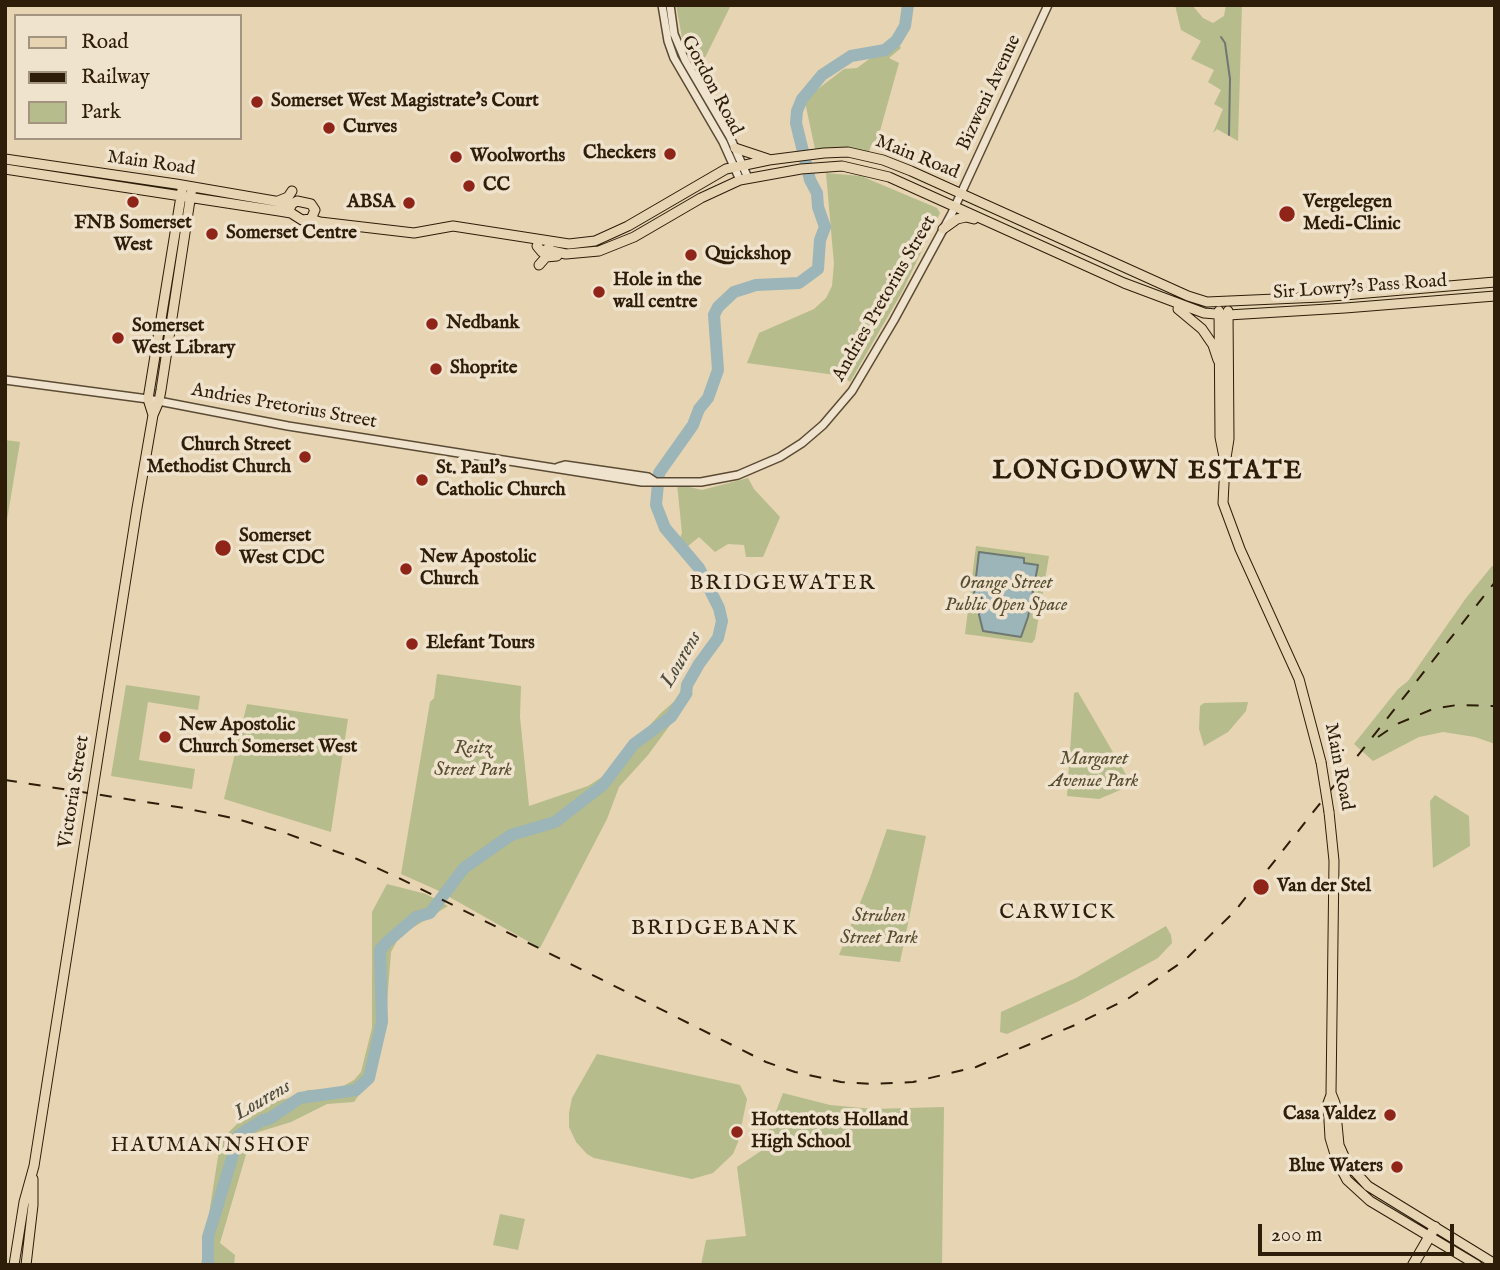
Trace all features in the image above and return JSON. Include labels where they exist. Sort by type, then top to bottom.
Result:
[{"type":"highway","points":[[1413,1265],[1432,1232]]},
{"type":"main road","points":[[735,148],[769,160]]},
{"type":"main road","name":"Main Road","points":[[543,244],[587,242],[612,234],[717,174],[738,166],[797,156],[848,152],[883,160],[1188,296],[1207,302],[1224,302],[1229,439],[1223,503],[1299,679],[1321,762],[1329,812],[1334,861],[1331,1095],[1328,1103],[1330,1138],[1348,1180],[1370,1201],[1495,1264]]},
{"type":"main road","name":"Main Road","points":[[5,159],[187,186],[269,201],[291,209]]},
{"type":"main road","name":"Main Road","points":[[312,219],[414,233],[453,226],[518,236],[566,254],[599,251],[618,245],[720,188],[744,179],[801,169],[842,166],[874,172],[1164,299],[1203,313],[1224,315]]},
{"type":"main road","name":"Main Road","points":[[5,169],[186,197],[291,209]]},
{"type":"main road","name":"Victoria Street","points":[[26,1265],[33,1205],[33,1175],[153,415],[159,401],[187,186]]},
{"type":"main road","points":[[269,201],[284,200],[292,191]]},
{"type":"main road","name":"Victoria Street","points":[[153,415],[148,399],[186,197]]},
{"type":"main road","points":[[298,201],[304,201],[315,208],[312,219],[302,220],[291,209],[298,201]]},
{"type":"main road","name":"Main Road","points":[[315,208],[340,223]]},
{"type":"main road","points":[[943,229],[961,218],[989,223]]},
{"type":"main road","points":[[539,265],[550,256],[566,254]]},
{"type":"main road","name":"Sir Lowry's Pass Road","points":[[1224,302],[1321,297],[1495,282]]},
{"type":"main road","name":"Sir Lowry's Pass Road","points":[[1224,315],[1495,296]]},
{"type":"main road","points":[[1164,299],[1202,329],[1213,345],[1220,368]]},
{"type":"main road","name":"Main Road","points":[[1224,315],[1220,368],[1220,437],[1225,464]]},
{"type":"main road","name":"Victoria Street","points":[[14,1265],[24,1202],[33,1175]]},
{"type":"main road","name":"Main Road","points":[[1432,1232],[1477,1265]]},
{"type":"street","name":"Gordon Road","points":[[662,5],[668,41],[680,69],[744,179]]},
{"type":"street","name":"Gordon Road","points":[[670,5],[674,34],[685,60],[735,148],[738,166]]},
{"type":"street","name":"Bizweni Avenue","points":[[955,207],[1048,5]]},
{"type":"street","name":"Andries Pretorius Street","points":[[5,380],[148,399],[288,426],[564,470],[650,480],[710,481],[738,475],[780,457],[814,433],[838,408],[856,384],[955,207]]},
{"type":"green space","points":[[676,5],[731,5],[698,72],[683,43]]},
{"type":"green space","points":[[1175,5],[1192,5],[1203,18],[1213,23],[1224,16],[1226,5],[1242,5],[1238,141],[1217,129],[1213,133],[1223,109],[1214,104],[1221,90],[1208,82],[1214,70],[1191,59],[1201,41],[1181,30]]},
{"type":"green space","points":[[897,42],[901,48],[889,58],[899,63],[878,138],[871,145],[869,152],[843,147],[815,149],[805,102],[810,95],[844,69],[857,68]]},
{"type":"green space","points":[[826,173],[861,176],[937,208],[940,213],[902,292],[850,382],[843,376],[747,363],[759,333],[814,309],[826,298],[832,286],[834,264]]},
{"type":"green space","points":[[5,440],[20,442],[5,532]]},
{"type":"green space","points":[[748,478],[754,489],[780,517],[763,557],[746,557],[744,545],[728,544],[715,552],[699,537],[688,546],[680,538],[682,533],[677,484],[702,490]]},
{"type":"green space","name":"Orange Street Public Open Space","points":[[976,546],[1049,556],[1035,639],[1032,643],[965,634]]},
{"type":"green space","points":[[1492,566],[1495,567],[1495,744],[1475,737],[1443,732],[1419,737],[1373,761],[1354,744],[1398,689],[1408,681],[1466,598]]},
{"type":"green space","name":"Reitz Street Park","points":[[437,674],[521,686],[520,717],[529,806],[588,786],[602,777],[678,698],[684,687],[693,694],[648,755],[619,787],[607,819],[540,948],[437,890],[401,874]]},
{"type":"green space","points":[[126,685],[200,696],[198,710],[148,702],[139,760],[195,769],[192,789],[111,776]]},
{"type":"green space","name":"Margaret Avenue Park","points":[[1078,692],[1132,785],[1099,799],[1067,796],[1074,693]]},
{"type":"green space","points":[[1248,702],[1246,711],[1228,732],[1204,746],[1199,729],[1200,706],[1204,703]]},
{"type":"green space","points":[[247,704],[348,719],[331,832],[224,799]]},
{"type":"green space","points":[[1435,795],[1469,816],[1470,846],[1433,868],[1430,801]]},
{"type":"green space","name":"Struben Street Park","points":[[887,829],[926,836],[900,962],[839,955],[870,878]]},
{"type":"green space","points":[[387,884],[426,894],[448,906],[409,930],[397,941],[391,952],[385,1029],[373,1075],[354,1102],[327,1104],[291,1122],[252,1134],[220,1243],[235,1255],[234,1265],[201,1265],[220,1144],[230,1131],[264,1102],[286,1099],[308,1090],[338,1089],[354,1080],[361,1072],[372,1028],[372,912]]},
{"type":"green space","points":[[1166,926],[1172,943],[1158,958],[1079,1001],[1007,1034],[1000,1032],[1001,1012],[1076,978]]},
{"type":"green space","points":[[597,1054],[740,1085],[747,1099],[733,1154],[713,1173],[692,1179],[594,1158],[587,1154],[576,1142],[569,1127],[569,1113],[572,1098]]},
{"type":"green space","points":[[783,1093],[830,1105],[873,1109],[944,1107],[942,1265],[701,1265],[706,1240],[746,1236],[737,1167],[761,1151]]},
{"type":"green space","points":[[500,1214],[525,1219],[518,1250],[493,1245]]},
{"type":"water","name":"Orange Street Public Open Space","points":[[979,552],[1024,558],[1024,563],[1038,565],[1028,617],[1021,637],[983,631],[974,594]]},
{"type":"waterway","name":"Lourens","points":[[208,1265],[208,1237],[239,1135],[300,1098],[356,1090],[369,1078],[382,1022],[380,950],[416,917],[430,913],[464,868],[511,835],[555,822],[603,785],[634,744],[671,717],[686,694],[687,685],[699,664],[718,638],[722,621],[719,608],[699,568],[665,528],[656,505],[659,473],[693,425],[699,409],[708,398],[718,370],[714,315],[718,307],[734,292],[756,285],[799,283],[818,269],[820,240],[825,227],[796,123],[802,99],[822,75],[851,56],[885,50],[896,41],[905,26],[908,5]]},
{"type":"waterway","points":[[1221,37],[1225,43],[1230,79],[1229,135]]},
{"type":"railway","points":[[5,780],[184,808],[285,833],[357,859],[399,878],[766,1062],[795,1072],[841,1082],[913,1082],[976,1067],[1075,1025],[1129,998],[1185,960],[1235,911],[1495,582]]},
{"type":"railway","points":[[1378,737],[1397,724],[1433,709],[1457,705],[1495,706]]},
{"type":"place","name":"Somerset West Magistrate's Court","points":[[257,102]]},
{"type":"place","name":"Curves","points":[[329,128]]},
{"type":"place","name":"Checkers","points":[[670,154]]},
{"type":"place","name":"Woolworths","points":[[456,157]]},
{"type":"place","name":"CC","points":[[469,186]]},
{"type":"place","name":"FNB Somerset West","points":[[133,202]]},
{"type":"place","name":"ABSA","points":[[409,203]]},
{"type":"place","name":"Vergelegen Medi-Clinic","points":[[1287,214]]},
{"type":"place","name":"Somerset Centre","points":[[212,234]]},
{"type":"place","name":"Quickshop","points":[[691,255]]},
{"type":"place","name":"Hole in the wall centre","points":[[599,292]]},
{"type":"place","name":"Nedbank","points":[[432,324]]},
{"type":"place","name":"Somerset West Library","points":[[118,338]]},
{"type":"place","name":"Shoprite","points":[[436,369]]},
{"type":"place","name":"Church Street Methodist Church","points":[[305,457]]},
{"type":"place","name":"St. Paul's Catholic Church","points":[[422,480]]},
{"type":"place","name":"Somerset West CDC","points":[[223,548]]},
{"type":"place","name":"New Apostolic Church","points":[[406,569]]},
{"type":"place","name":"Elefant Tours","points":[[412,644]]},
{"type":"place","name":"New Apostolic Church Somerset West","points":[[165,737]]},
{"type":"place","name":"Van der Stel","points":[[1261,887]]},
{"type":"place","name":"Casa Valdez","points":[[1390,1115]]},
{"type":"place","name":"Hottentots Holland High School","points":[[737,1132]]},
{"type":"place","name":"Blue Waters","points":[[1397,1167]]},
{"type":"district","name":"LONGDOWN ESTATE","points":[[1148,473]]},
{"type":"district","name":"BRIDGEWATER","points":[[783,585]]},
{"type":"district","name":"CARWICK","points":[[1058,914]]},
{"type":"district","name":"BRIDGEBANK","points":[[715,930]]},
{"type":"district","name":"HAUMANNSHOF","points":[[211,1147]]}]
